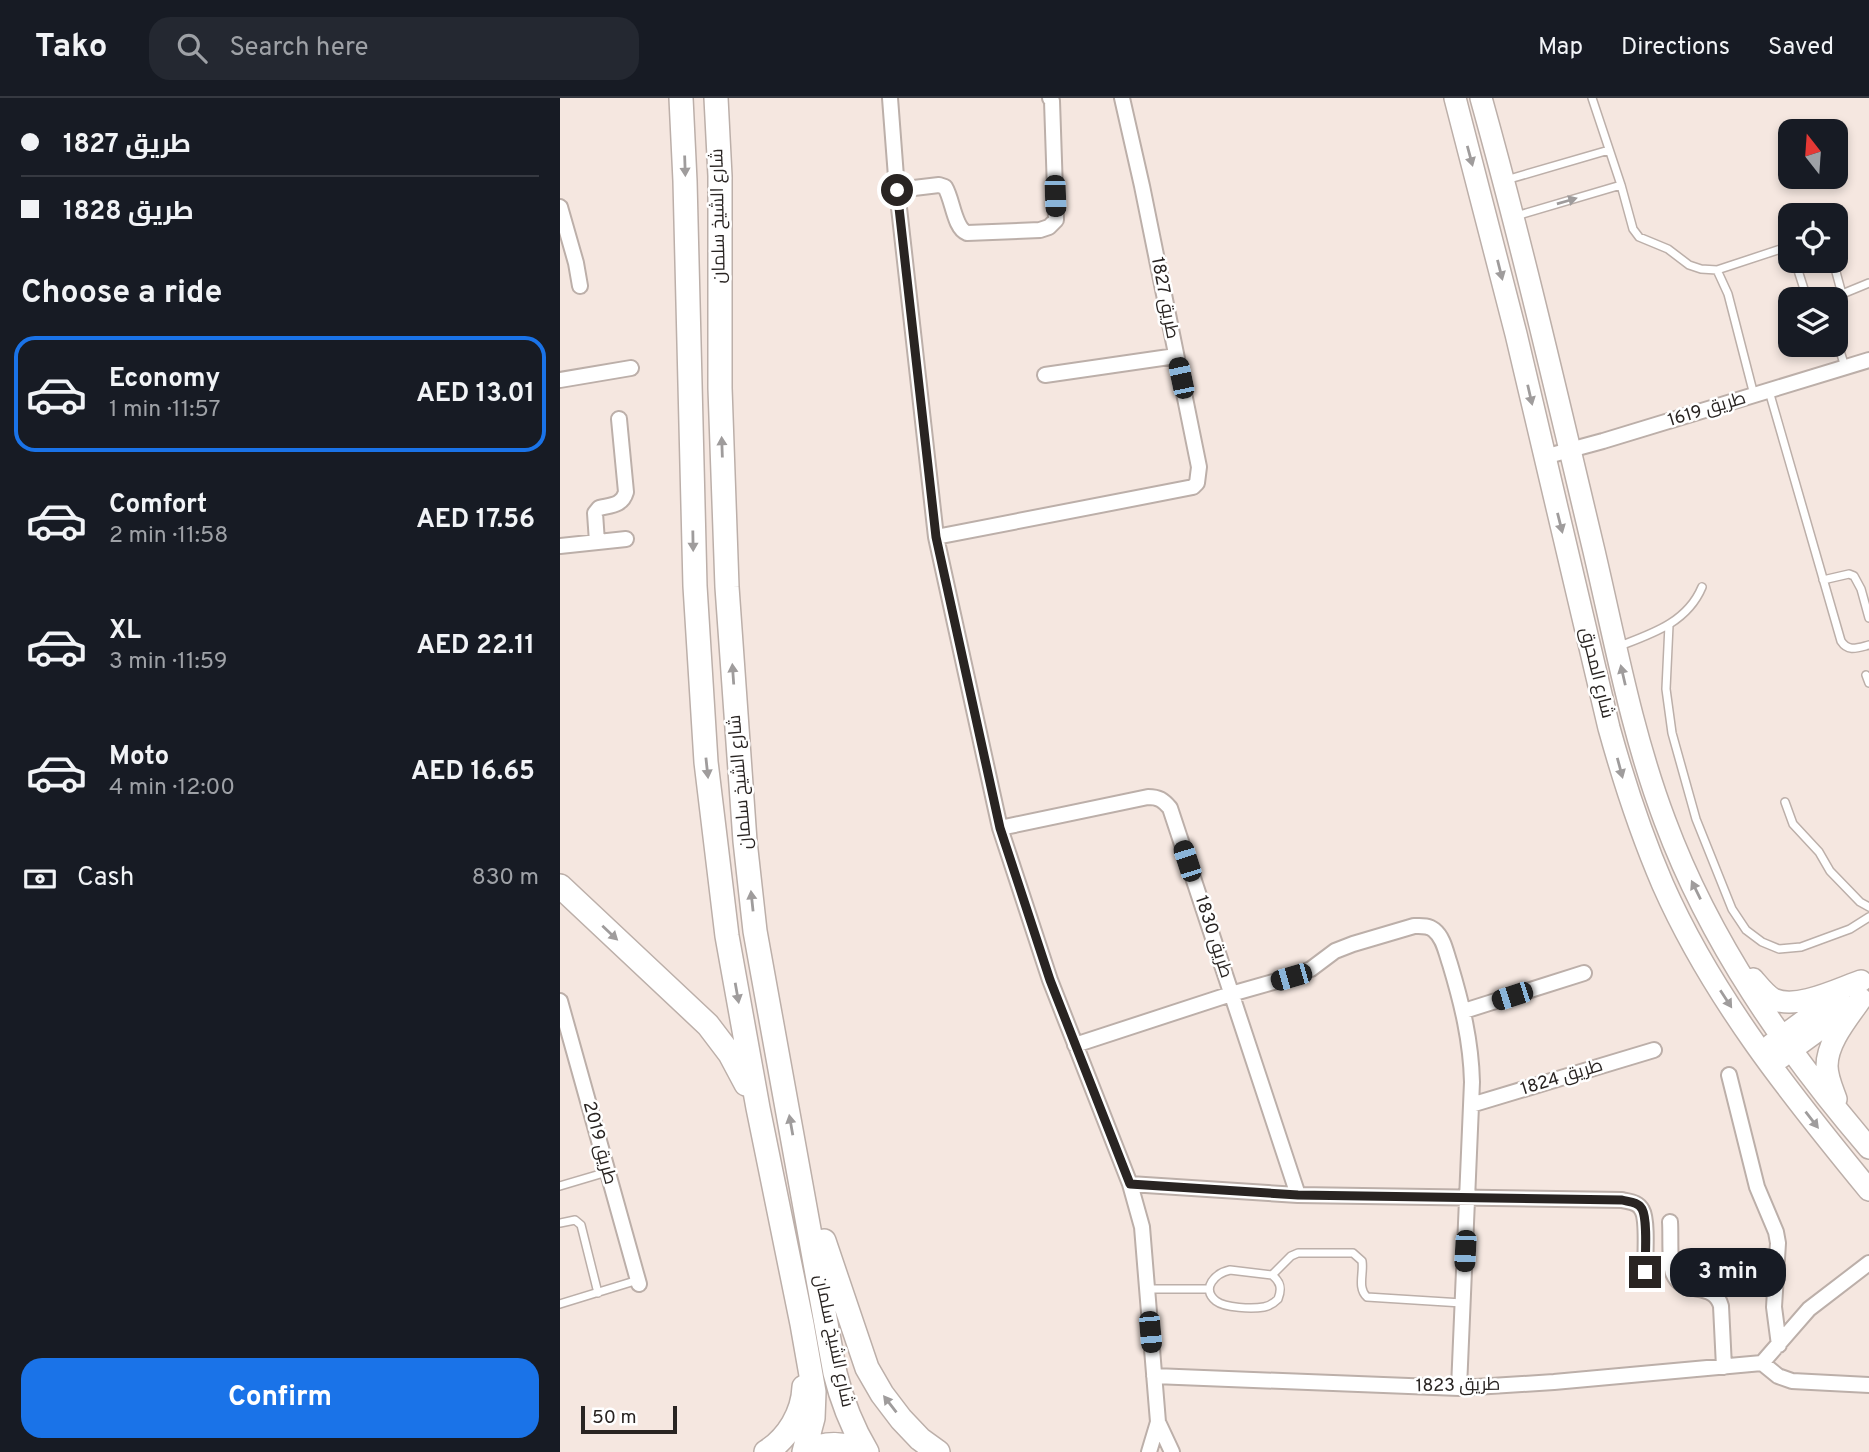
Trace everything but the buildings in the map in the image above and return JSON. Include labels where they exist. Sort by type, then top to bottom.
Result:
[{"type":"main road","name":"شارع الشيخ سلمان","points":[[681,98],[695,586],[702,715],[725,925],[814,1392],[811,1430],[805,1452]]},
{"type":"main road","name":"شارع الشيخ سلمان","points":[[716,98],[720,176],[720,388],[727,587],[745,841],[755,930],[839,1390],[865,1452]]},
{"type":"main road","name":"شارع المحرق","points":[[1455,98],[1484,207],[1609,728],[1640,827],[1664,887],[1718,988],[1766,1059],[1869,1190]]},
{"type":"main road","name":"شارع المحرق","points":[[1481,98],[1570,450],[1633,721],[1665,822],[1727,951],[1786,1043],[1869,1148]]},
{"type":"main road","points":[[1484,207],[1508,200]]},
{"type":"main road","points":[[560,886],[714,1032],[730,1054],[758,1108]]},
{"type":"main road","points":[[560,909],[586,910]]},
{"type":"main road","points":[[1727,951],[1764,992],[1782,1001],[1803,1001],[1865,987]]},
{"type":"main road","points":[[1766,1059],[1865,987]]},
{"type":"main road","points":[[1844,1118],[1829,1078],[1827,1064],[1836,1038],[1865,987]]},
{"type":"main road","points":[[799,1167],[867,1368],[901,1419],[920,1439],[938,1452]]},
{"type":"main road","points":[[766,1452],[787,1434],[799,1414],[804,1391],[802,1324]]},
{"type":"main road","points":[[805,1452],[818,1446],[836,1444],[865,1452]]},
{"type":"street","points":[[890,98],[897,190],[936,537],[1000,828],[1050,980],[1130,1184],[1142,1227],[1158,1422],[1172,1452]]},
{"type":"street","points":[[897,190],[939,185],[945,187],[962,232],[1040,230],[1049,227],[1056,220],[1050,98]]},
{"type":"street","name":"طريق 1827","points":[[936,537],[1193,487],[1197,483],[1199,467],[1122,98]]},
{"type":"street","points":[[560,206],[580,286]]},
{"type":"street","points":[[1045,375],[1176,356]]},
{"type":"street","name":"طريق 1619","points":[[1544,457],[1869,360]]},
{"type":"street","points":[[560,380],[631,368]]},
{"type":"street","points":[[597,542],[596,513],[599,508],[619,504],[626,492],[619,419]]},
{"type":"street","points":[[560,546],[626,539]]},
{"type":"street","name":"طريق 1830","points":[[1000,828],[1148,797],[1164,800],[1170,808],[1298,1195]]},
{"type":"street","points":[[1076,1045],[1291,977],[1311,969],[1335,951],[1353,944],[1413,926],[1432,928],[1443,944],[1464,1011],[1471,1058],[1459,1388]]},
{"type":"street","points":[[1464,1011],[1584,973]]},
{"type":"street","name":"طريق 2019","points":[[560,1001],[639,1282]]},
{"type":"street","name":"طريق 1824","points":[[1471,1105],[1654,1050]]},
{"type":"street","points":[[1729,1075],[1757,1187],[1776,1231],[1774,1307],[1779,1345]]},
{"type":"street","points":[[1130,1184],[1298,1195],[1622,1200],[1642,1208],[1645,1217],[1645,1272]]},
{"type":"street","points":[[1670,1222],[1672,1273],[1685,1286],[1714,1294],[1719,1298],[1724,1367]]},
{"type":"street","points":[[1869,1263],[1809,1310],[1762,1363],[1778,1376],[1792,1381],[1869,1385]]},
{"type":"street","name":"طريق 1823","points":[[1154,1377],[1459,1388],[1762,1363]]},
{"type":"street","points":[[1149,1452],[1158,1422]]},
{"type":"lane","points":[[1592,98],[1633,229],[1639,237],[1668,249],[1689,265],[1702,269],[1717,270],[1778,250]]},
{"type":"lane","points":[[1508,200],[1609,150]]},
{"type":"lane","points":[[1508,200],[1621,185]]},
{"type":"lane","points":[[1717,270],[1761,393],[1841,641],[1850,649],[1869,645]]},
{"type":"lane","points":[[1848,292],[1869,283]]},
{"type":"lane","points":[[1841,357],[1844,367]]},
{"type":"lane","points":[[1823,580],[1849,574],[1854,576],[1861,589],[1869,618]]},
{"type":"lane","points":[[1617,648],[1669,625],[1692,607],[1702,587]]},
{"type":"lane","points":[[1669,625],[1666,689],[1672,733],[1696,819],[1732,909],[1746,930],[1762,942],[1779,949],[1801,947],[1850,929],[1869,917]]},
{"type":"lane","points":[[1785,802],[1793,824],[1819,852],[1830,872],[1860,902],[1869,907]]},
{"type":"lane","points":[[560,1185],[607,1172]]},
{"type":"lane","points":[[560,1223],[575,1220],[581,1225],[598,1293]]},
{"type":"lane","points":[[1272,1275],[1291,1256],[1298,1253],[1353,1253],[1362,1261],[1361,1287],[1362,1293],[1367,1297],[1462,1303]]},
{"type":"lane","points":[[1230,1270],[1272,1275],[1277,1279],[1281,1292],[1273,1304],[1266,1307],[1225,1306],[1212,1297],[1209,1289],[1212,1280],[1230,1270]]},
{"type":"lane","points":[[560,1304],[639,1282]]},
{"type":"lane","points":[[1146,1289],[1209,1289]]},
{"type":"route","points":[[897,190],[936,537],[1000,828],[1050,980],[1130,1184],[1298,1195],[1622,1200],[1642,1208],[1645,1217],[1645,1272]]}]
